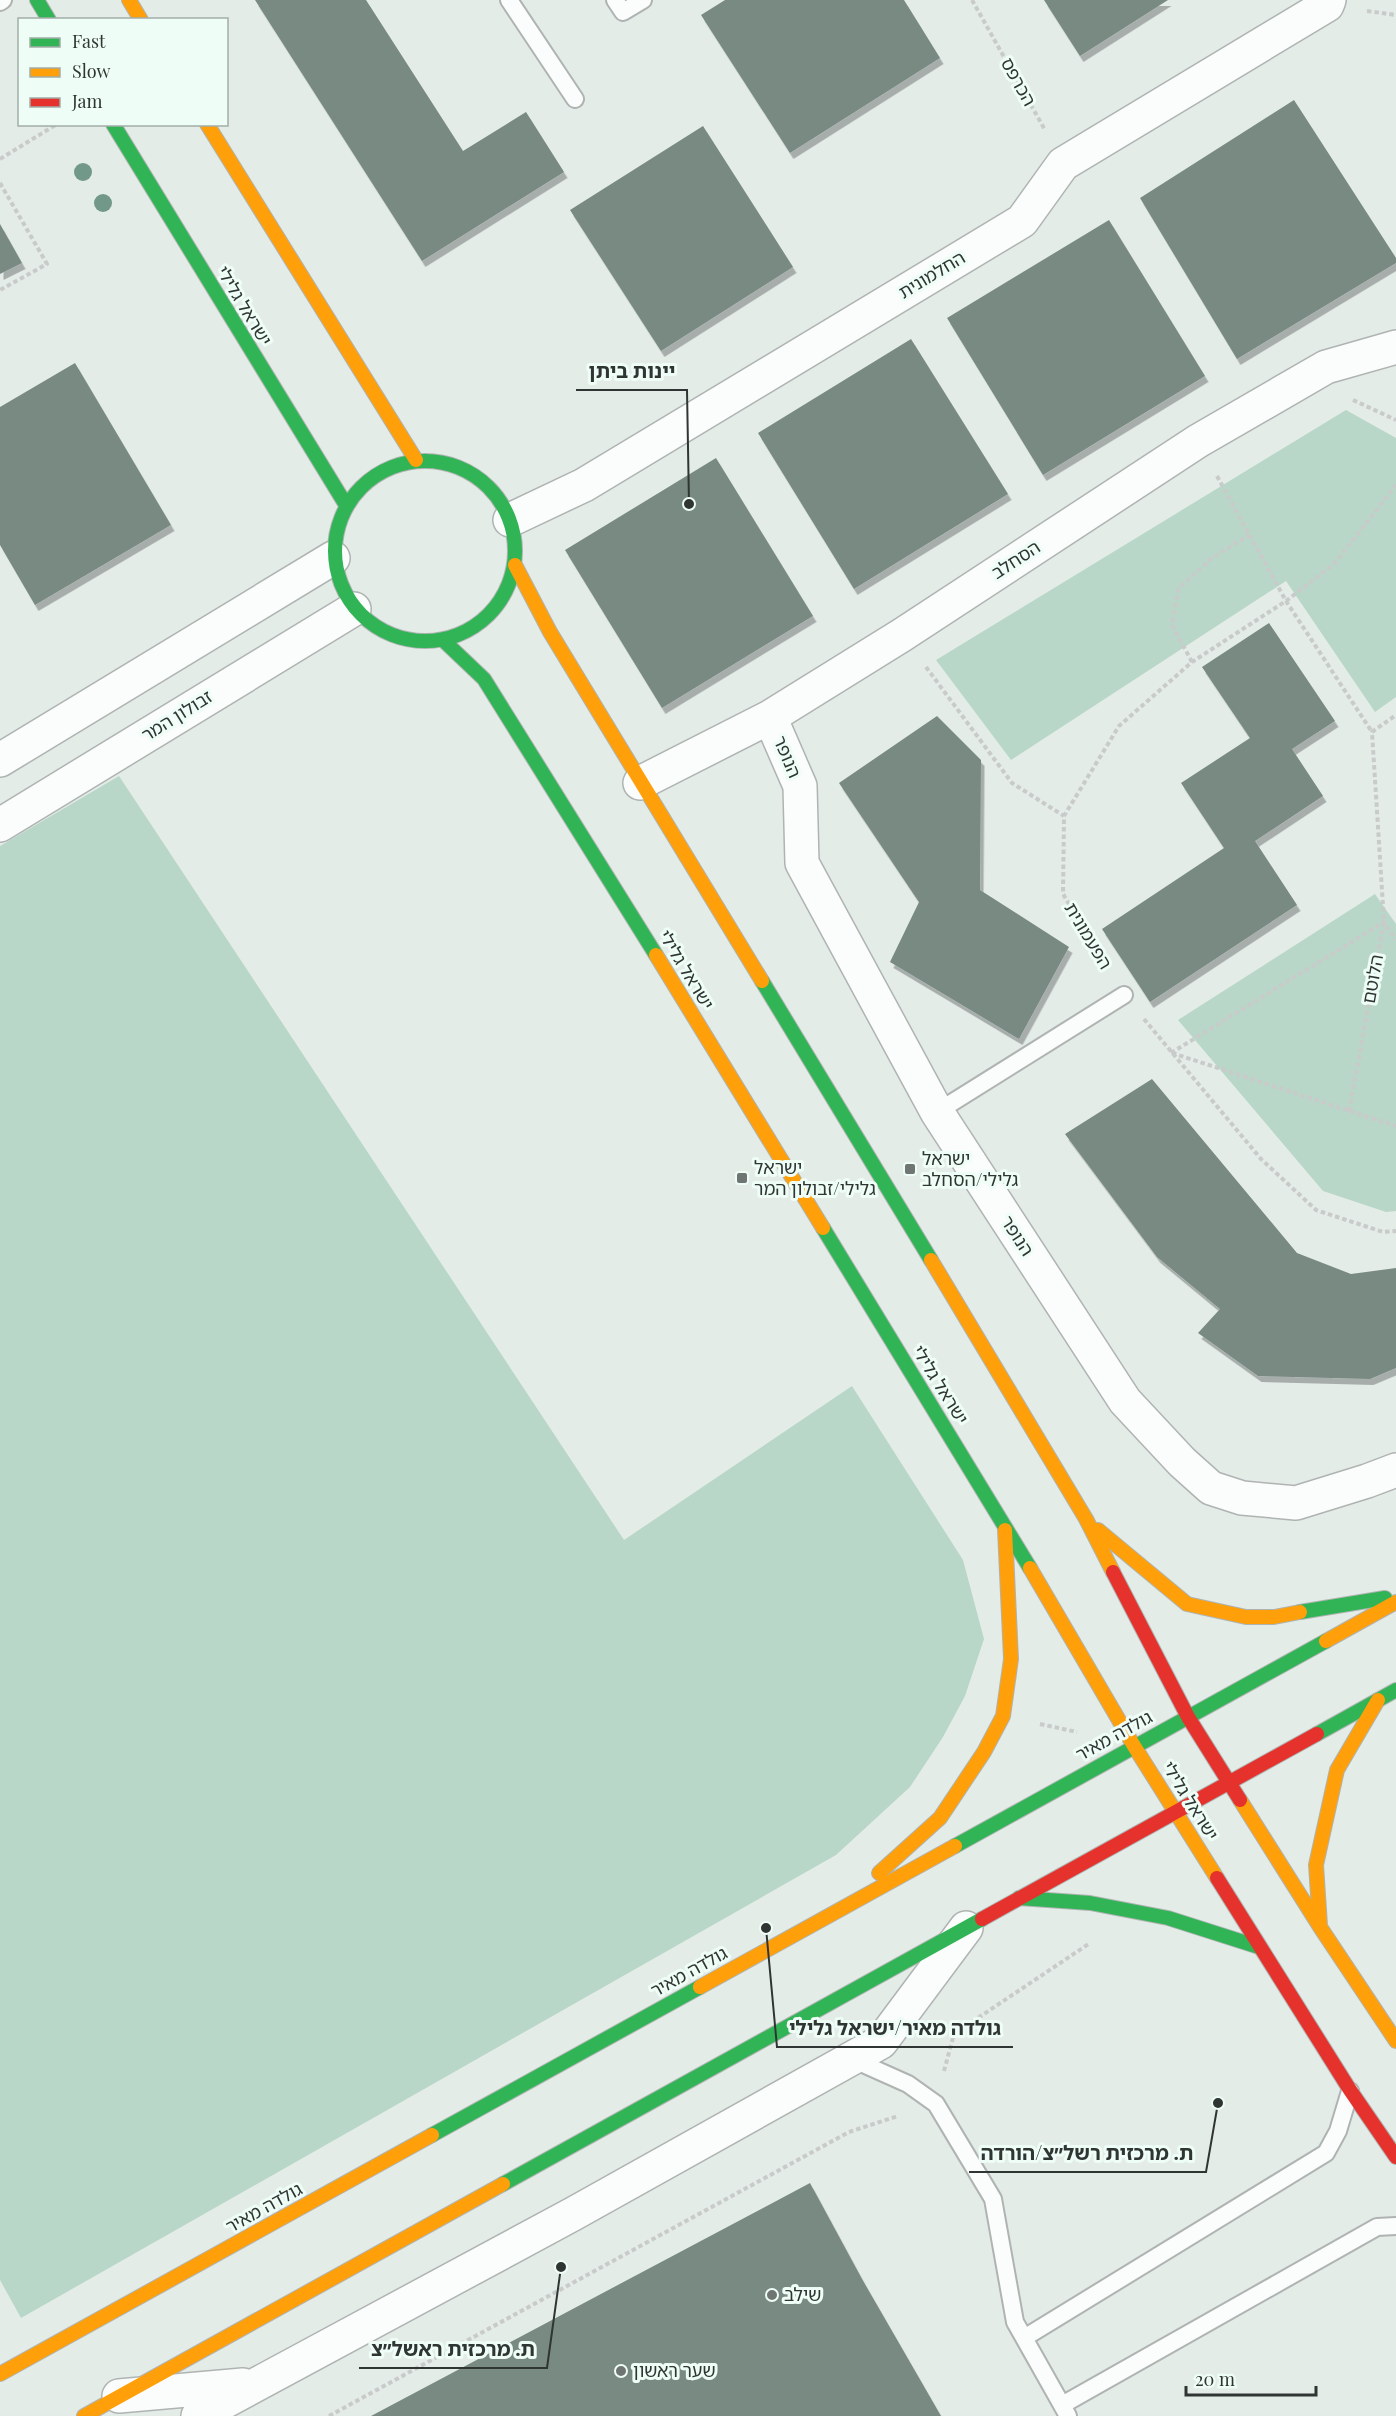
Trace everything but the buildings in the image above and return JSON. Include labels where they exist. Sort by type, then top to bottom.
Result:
[{"type":"street","points":[[38,0],[48,18]]},
{"type":"street","points":[[129,0],[140,18]]},
{"type":"street","name":"החלמונית","points":[[510,520],[584,485],[1022,221],[1063,164],[1327,5],[1329,0]]},
{"type":"street","name":"ישראל גלילי","points":[[114,126],[346,505]]},
{"type":"street","points":[[208,126],[416,460]]},
{"type":"street","name":"הסחלב","points":[[640,783],[770,717],[902,635],[1198,441],[1326,367],[1396,347]]},
{"type":"street","points":[[416,460],[445,462],[473,474],[495,493],[510,520],[516,542],[515,565],[509,586],[498,605],[482,622],[464,633],[443,640],[410,641],[379,630],[354,609],[340,585],[333,558],[336,531],[346,505],[363,483],[388,467],[416,460]]},
{"type":"street","points":[[0,760],[333,558]]},
{"type":"street","points":[[515,565],[550,632],[640,783],[817,1070],[1086,1519],[1188,1717],[1320,1927],[1396,2041]]},
{"type":"street","name":"זבולון המר","points":[[0,825],[354,609]]},
{"type":"street","name":"ישראל גלילי","points":[[443,640],[484,679],[569,813],[1005,1525],[1134,1746],[1350,2090],[1396,2157]]},
{"type":"street","name":"הנופר","points":[[770,717],[800,786],[802,863],[937,1112],[1125,1401],[1182,1462],[1211,1488],[1242,1498],[1296,1503],[1396,1470]]},
{"type":"street","points":[[1086,1519],[1187,1604],[1246,1617],[1274,1617],[1396,1596]]},
{"type":"street","points":[[838,1911],[940,1818],[984,1752],[1003,1716],[1011,1659],[1005,1525]]},
{"type":"street","name":"גולדה מאיר","points":[[0,2374],[1396,1602]]},
{"type":"street","points":[[84,2416],[1396,1690]]},
{"type":"street","points":[[1320,1927],[1316,1865],[1337,1770],[1379,1699]]},
{"type":"street","points":[[1019,1898],[1090,1903],[1157,1916],[1259,1947]]},
{"type":"street","points":[[198,2416],[573,2214],[881,2042],[966,1928]]},
{"type":"street","points":[[0,2368],[35,2355]]},
{"type":"street","points":[[119,2396],[253,2385]]},
{"type":"lane","points":[[509,0],[574,99]]},
{"type":"lane","points":[[615,0],[623,12],[643,0]]},
{"type":"lane","points":[[937,1112],[1124,995]]},
{"type":"lane","points":[[852,2059],[908,2084],[936,2104],[993,2199],[1015,2322],[1065,2410],[1377,2227],[1396,2226]]},
{"type":"lane","points":[[1024,2338],[1326,2153],[1338,2131],[1350,2090]]},
{"type":"path","name":"הכרפס","points":[[972,0],[1063,164]]},
{"type":"path","points":[[0,159],[54,126]]},
{"type":"path","points":[[0,183],[46,264],[0,290]]},
{"type":"path","points":[[1198,441],[1286,602],[1372,732],[1396,716]]},
{"type":"path","points":[[902,635],[1012,783],[1064,816],[1119,726],[1192,662],[1286,602],[1334,564],[1396,485]]},
{"type":"path","points":[[1192,662],[1172,626],[1178,589],[1212,558],[1249,535]]},
{"type":"path","name":"הלוטם","points":[[1349,1111],[1384,922],[1372,732]]},
{"type":"path","name":"הפעמונית","points":[[1064,816],[1063,894],[1124,995],[1261,1159],[1317,1210],[1383,1232],[1396,1231]]},
{"type":"path","points":[[1171,1053],[1384,922],[1396,940]]},
{"type":"path","points":[[1171,1053],[1396,1126]]},
{"type":"path","points":[[329,2416],[849,2132],[936,2104],[954,2034],[1094,1940]]},
{"type":"green space","points":[[1346,410],[1396,438],[1396,697],[1375,712],[1286,581],[1011,760],[936,660]]},
{"type":"green space","points":[[119,776],[624,1540],[852,1386],[963,1560],[984,1639],[965,1696],[943,1737],[910,1787],[836,1855],[21,2318],[0,2280],[0,846]]},
{"type":"green space","points":[[1375,894],[1396,924],[1396,1211],[1386,1212],[1323,1191],[1178,1020]]},
{"type":"traffic: fast","points":[[37,0],[48,18]]},
{"type":"traffic: fast","points":[[114,126],[346,505]]},
{"type":"traffic: fast","points":[[425,461],[443,462],[460,467],[489,487],[509,516],[514,533],[515,551],[514,569],[509,586],[489,615],[460,635],[443,640],[425,641],[407,640],[390,635],[361,615],[341,586],[336,569],[335,551],[336,533],[341,516],[361,487],[390,467],[407,462],[425,461]]},
{"type":"traffic: fast","points":[[443,640],[484,679],[656,955]]},
{"type":"traffic: fast","points":[[762,981],[931,1260]]},
{"type":"traffic: fast","points":[[823,1228],[1030,1568]]},
{"type":"traffic: fast","points":[[1300,1612],[1385,1598]]},
{"type":"traffic: fast","points":[[955,1846],[1326,1641]]},
{"type":"traffic: fast","points":[[1317,1734],[1396,1690]]},
{"type":"traffic: fast","points":[[1019,1898],[1090,1903],[1168,1918],[1259,1947]]},
{"type":"traffic: fast","points":[[503,2184],[982,1919]]},
{"type":"traffic: fast","points":[[432,2135],[700,1987]]},
{"type":"traffic: slow","points":[[129,0],[140,18]]},
{"type":"traffic: slow","points":[[208,126],[416,460]]},
{"type":"traffic: slow","points":[[515,565],[550,632],[762,981]]},
{"type":"traffic: slow","points":[[656,955],[823,1228]]},
{"type":"traffic: slow","points":[[931,1260],[1086,1519],[1113,1572]]},
{"type":"traffic: slow","points":[[879,1873],[940,1818],[984,1752],[1003,1716],[1011,1659],[1005,1530]]},
{"type":"traffic: slow","points":[[1098,1530],[1187,1604],[1246,1617],[1274,1617],[1300,1612]]},
{"type":"traffic: slow","points":[[1030,1568],[1134,1746],[1217,1878]]},
{"type":"traffic: slow","points":[[1326,1641],[1396,1602]]},
{"type":"traffic: slow","points":[[1320,1925],[1316,1865],[1337,1770],[1378,1700]]},
{"type":"traffic: slow","points":[[1240,1800],[1320,1927],[1396,2041]]},
{"type":"traffic: slow","points":[[700,1987],[955,1846]]},
{"type":"traffic: slow","points":[[0,2374],[432,2135]]},
{"type":"traffic: slow","points":[[84,2416],[503,2184]]},
{"type":"traffic: jam","points":[[1113,1572],[1188,1717],[1240,1800]]},
{"type":"traffic: jam","points":[[982,1919],[1317,1734]]},
{"type":"traffic: jam","points":[[1217,1878],[1350,2090],[1396,2157]]},
{"type":"place","name":"יינות ביתן","points":[[689,504]]},
{"type":"place","name":"ישראל גלילי/הסחלב","points":[[910,1169]]},
{"type":"place","name":"ישראל גלילי/זבולון המר","points":[[742,1178]]},
{"type":"place","name":"גולדה מאיר/ישראל גלילי","points":[[766,1928]]},
{"type":"place","name":"ת. מרכזית רשל״צ/הורדה","points":[[1218,2103]]},
{"type":"place","name":"ת. מרכזית ראשל״צ","points":[[561,2267]]},
{"type":"place","name":"שילב","points":[[772,2295]]},
{"type":"place","name":"שער ראשון","points":[[621,2371]]}]
